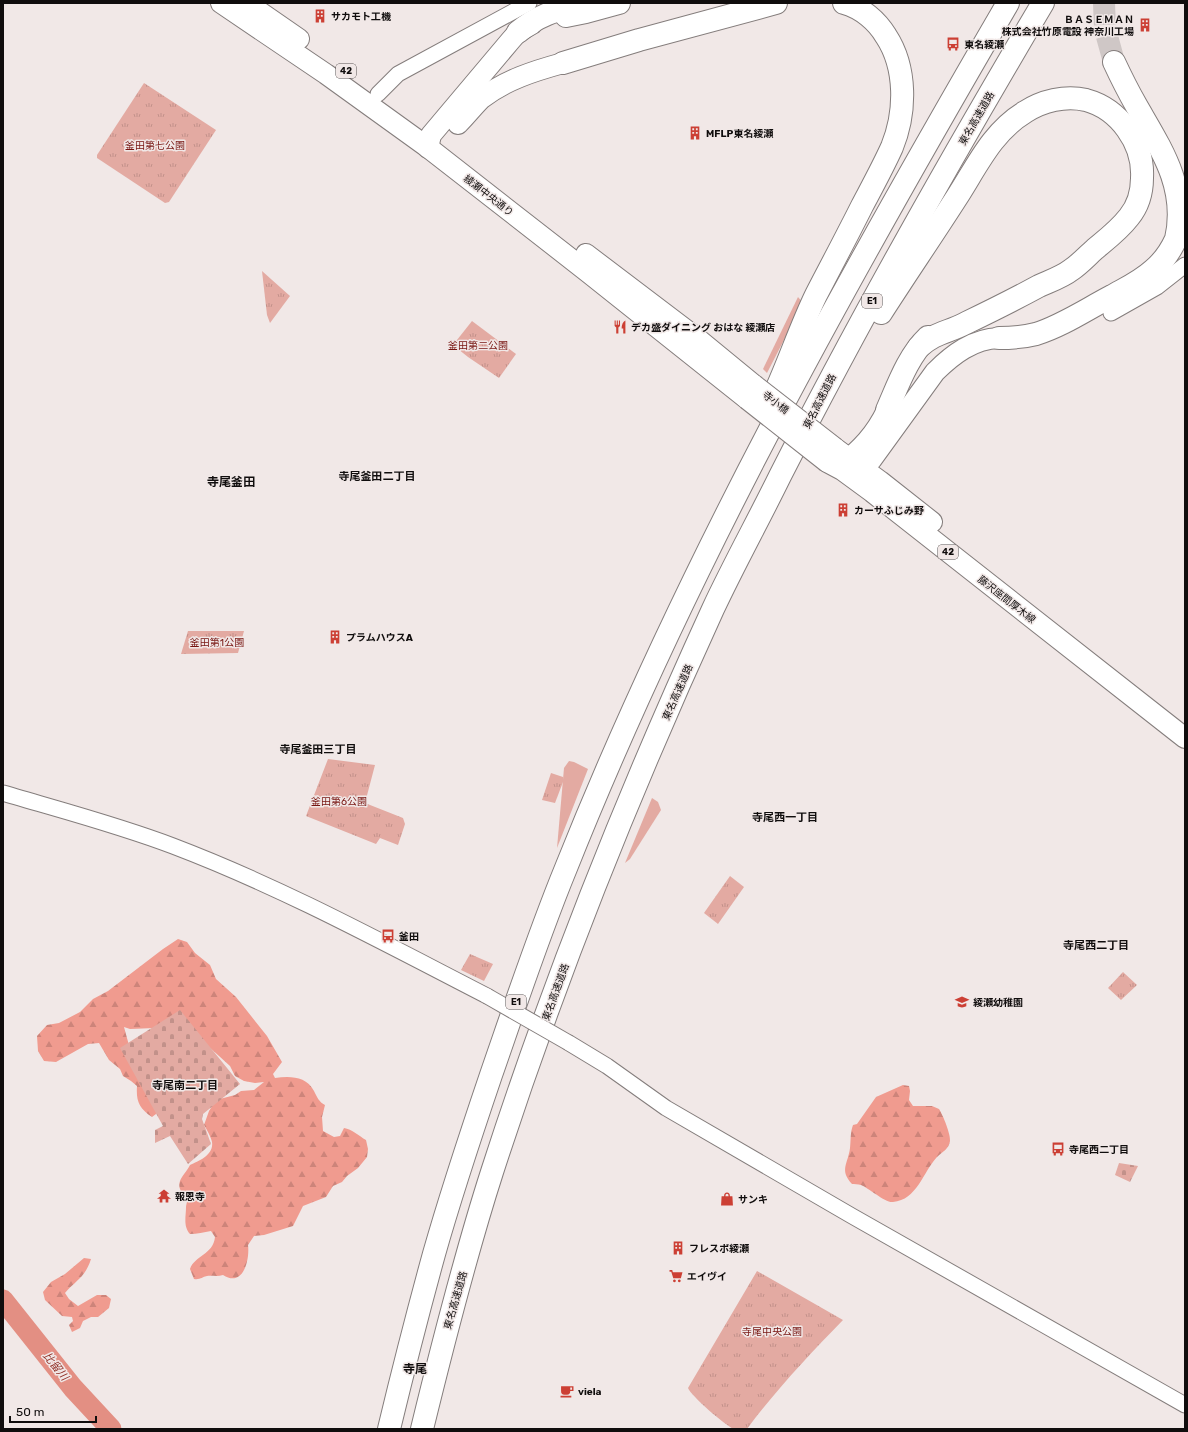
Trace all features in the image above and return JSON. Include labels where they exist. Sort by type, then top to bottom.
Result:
[{"type":"highway","points":[[518,32],[545,15],[582,3]]},
{"type":"highway","points":[[565,16],[619,3]]},
{"type":"highway","points":[[639,40],[668,24],[741,3]]},
{"type":"highway","points":[[563,63],[639,40],[776,3]]},
{"type":"highway","points":[[689,591],[812,304],[892,146],[898,128],[901,113],[902,82],[900,68],[895,53],[882,29],[872,19],[860,10],[844,3]]},
{"type":"highway","name":"E1","points":[[389,1429],[434,1254],[474,1126],[518,994],[565,870],[635,704],[761,446],[857,266],[1008,3]]},
{"type":"highway","name":"東名高速道路","points":[[422,1429],[446,1330],[489,1181],[536,1042],[592,893],[654,744],[714,606],[828,382],[886,275],[1043,3]]},
{"type":"highway","points":[[1006,338],[1035,329],[1063,310],[1161,257],[1175,241],[1182,219],[1183,205],[1177,177],[1164,150],[1128,92],[1114,62]]},
{"type":"highway","points":[[714,606],[763,530],[861,344],[957,198],[988,146],[1000,132],[1025,112],[1056,99],[1071,98],[1086,100],[1110,112],[1120,120],[1129,131],[1141,158],[1143,173],[1142,188],[1138,201],[1131,215],[1121,227],[1071,270],[964,325],[933,336],[919,347],[909,363],[886,410]]},
{"type":"main road","name":"綾瀬中央通り","points":[[221,3],[433,144]]},
{"type":"main road","name":"綾瀬中央通り","points":[[247,3],[378,94],[433,144],[584,270],[751,392]]},
{"type":"main road","points":[[433,144],[518,32],[537,22],[565,16]]},
{"type":"main road","points":[[433,144],[482,99],[494,90],[522,76],[563,63]]},
{"type":"main road","points":[[842,463],[878,452],[935,372],[952,356],[971,344],[992,338],[1006,338]]},
{"type":"main road","name":"寺小橋","points":[[751,392],[842,463]]},
{"type":"main road","points":[[842,463],[860,450],[875,432],[886,410]]},
{"type":"main road","name":"藤沢座間厚木線","points":[[842,463],[1185,722]]},
{"type":"main road","name":"藤沢座間厚木線","points":[[842,463],[872,492],[1185,738]]},
{"type":"street","points":[[378,94],[398,74],[529,3]]},
{"type":"street","points":[[1111,313],[1157,287],[1185,265]]},
{"type":"street","points":[[3,793],[175,846],[229,869],[337,919],[487,996],[607,1066],[666,1108],[852,1216],[1185,1405]]},
{"type":"green space","name":"釜田第七公園","points":[[144,83],[216,130],[169,202],[165,203],[97,158],[97,155]]},
{"type":"green space","points":[[262,271],[290,296],[270,323],[267,315]]},
{"type":"green space","points":[[798,297],[803,303],[767,373],[763,369]]},
{"type":"green space","name":"釜田第二公園","points":[[472,321],[516,354],[499,378],[453,345]]},
{"type":"green space","name":"釜田第1公園","points":[[188,631],[244,631],[238,653],[181,654]]},
{"type":"green space","name":"釜田第6公園","points":[[328,759],[375,765],[365,803],[403,818],[405,824],[398,845],[380,838],[376,844],[306,816]]},
{"type":"green space","points":[[569,761],[588,769],[557,848],[564,768]]},
{"type":"green space","points":[[551,773],[563,777],[563,782],[555,803],[542,800]]},
{"type":"green space","points":[[652,798],[658,802],[661,810],[630,859],[625,863]]},
{"type":"green space","points":[[730,876],[744,887],[718,924],[704,913]]},
{"type":"green space","points":[[178,939],[187,942],[195,953],[210,965],[216,979],[236,997],[267,1036],[282,1062],[273,1074],[275,1078],[292,1077],[307,1082],[320,1101],[325,1105],[322,1117],[323,1131],[334,1137],[340,1136],[344,1128],[350,1130],[366,1140],[368,1149],[367,1157],[358,1168],[347,1176],[342,1182],[333,1186],[326,1197],[303,1206],[293,1226],[264,1235],[254,1236],[248,1245],[248,1258],[244,1270],[236,1278],[230,1278],[223,1275],[205,1276],[199,1279],[194,1279],[190,1269],[192,1264],[211,1248],[215,1237],[211,1231],[190,1234],[186,1228],[185,1221],[187,1201],[179,1187],[179,1184],[190,1165],[198,1162],[211,1151],[212,1142],[204,1125],[209,1111],[216,1100],[235,1095],[241,1091],[254,1090],[264,1082],[255,1083],[244,1081],[235,1076],[230,1066],[208,1046],[155,1028],[130,1029],[124,1027],[130,1049],[160,1111],[152,1117],[139,1104],[137,1086],[123,1076],[120,1069],[109,1060],[99,1043],[88,1044],[56,1062],[44,1061],[38,1051],[37,1036],[47,1025],[59,1023],[80,1012],[93,999],[108,991]]},
{"type":"green space","points":[[470,954],[493,964],[484,981],[461,970]]},
{"type":"green space","points":[[1123,972],[1137,985],[1121,1000],[1108,988]]},
{"type":"green space","points":[[180,1010],[240,1084],[203,1114],[202,1119],[211,1144],[188,1164],[170,1136],[155,1143],[155,1130],[163,1126],[120,1048]]},
{"type":"green space","points":[[903,1085],[909,1086],[909,1100],[913,1106],[932,1106],[939,1109],[943,1116],[950,1141],[947,1148],[932,1163],[914,1191],[901,1200],[890,1202],[861,1185],[852,1184],[846,1175],[845,1167],[849,1154],[853,1125],[857,1124],[876,1097]]},
{"type":"green space","points":[[1119,1163],[1138,1166],[1130,1182],[1115,1175]]},
{"type":"green space","points":[[84,1258],[91,1259],[89,1265],[80,1278],[65,1293],[69,1299],[78,1306],[97,1295],[106,1295],[111,1299],[109,1308],[98,1317],[91,1317],[83,1321],[80,1328],[72,1332],[69,1325],[73,1321],[72,1317],[62,1316],[45,1300],[43,1292],[51,1282],[65,1274]]},
{"type":"green space","name":"寺尾中央公園","points":[[757,1271],[843,1320],[769,1400],[747,1429],[734,1429],[709,1410],[688,1388]]},
{"type":"waterway","name":"比留川","points":[[3,1300],[73,1388],[111,1429]]},
{"type":"tunnel","points":[[1104,3],[1105,29],[1114,62]]},
{"type":"place","name":"サカモト工機","points":[[320,16]]},
{"type":"place","name":"ＢＡＳＥＭＡＮ 株式会社竹原電設 神奈川工場","points":[[1145,25]]},
{"type":"place","name":"東名綾瀬","points":[[953,44]]},
{"type":"place","name":"MFLP東名綾瀬","points":[[695,133]]},
{"type":"place","name":"デカ盛ダイニング おはな 綾瀬店","points":[[620,327]]},
{"type":"place","name":"カーサふじみ野","points":[[843,510]]},
{"type":"place","name":"プラムハウスA","points":[[335,637]]},
{"type":"place","name":"釜田","points":[[388,936]]},
{"type":"place","name":"綾瀬幼稚園","points":[[962,1002]]},
{"type":"place","name":"寺尾西二丁目","points":[[1058,1149]]},
{"type":"place","name":"報恩寺","points":[[164,1196]]},
{"type":"place","name":"サンキ","points":[[727,1199]]},
{"type":"place","name":"フレスポ綾瀬","points":[[678,1248]]},
{"type":"place","name":"エイヴイ","points":[[676,1276]]},
{"type":"place","name":"viela","points":[[567,1391]]},
{"type":"district","name":"寺尾釜田二丁目","points":[[377,476]]},
{"type":"district","name":"寺尾釜田","points":[[231,482]]},
{"type":"district","name":"寺尾釜田三丁目","points":[[318,749]]},
{"type":"district","name":"寺尾西一丁目","points":[[785,817]]},
{"type":"district","name":"寺尾西二丁目","points":[[1096,945]]},
{"type":"district","name":"寺尾南二丁目","points":[[185,1085]]},
{"type":"district","name":"寺尾","points":[[415,1369]]}]
